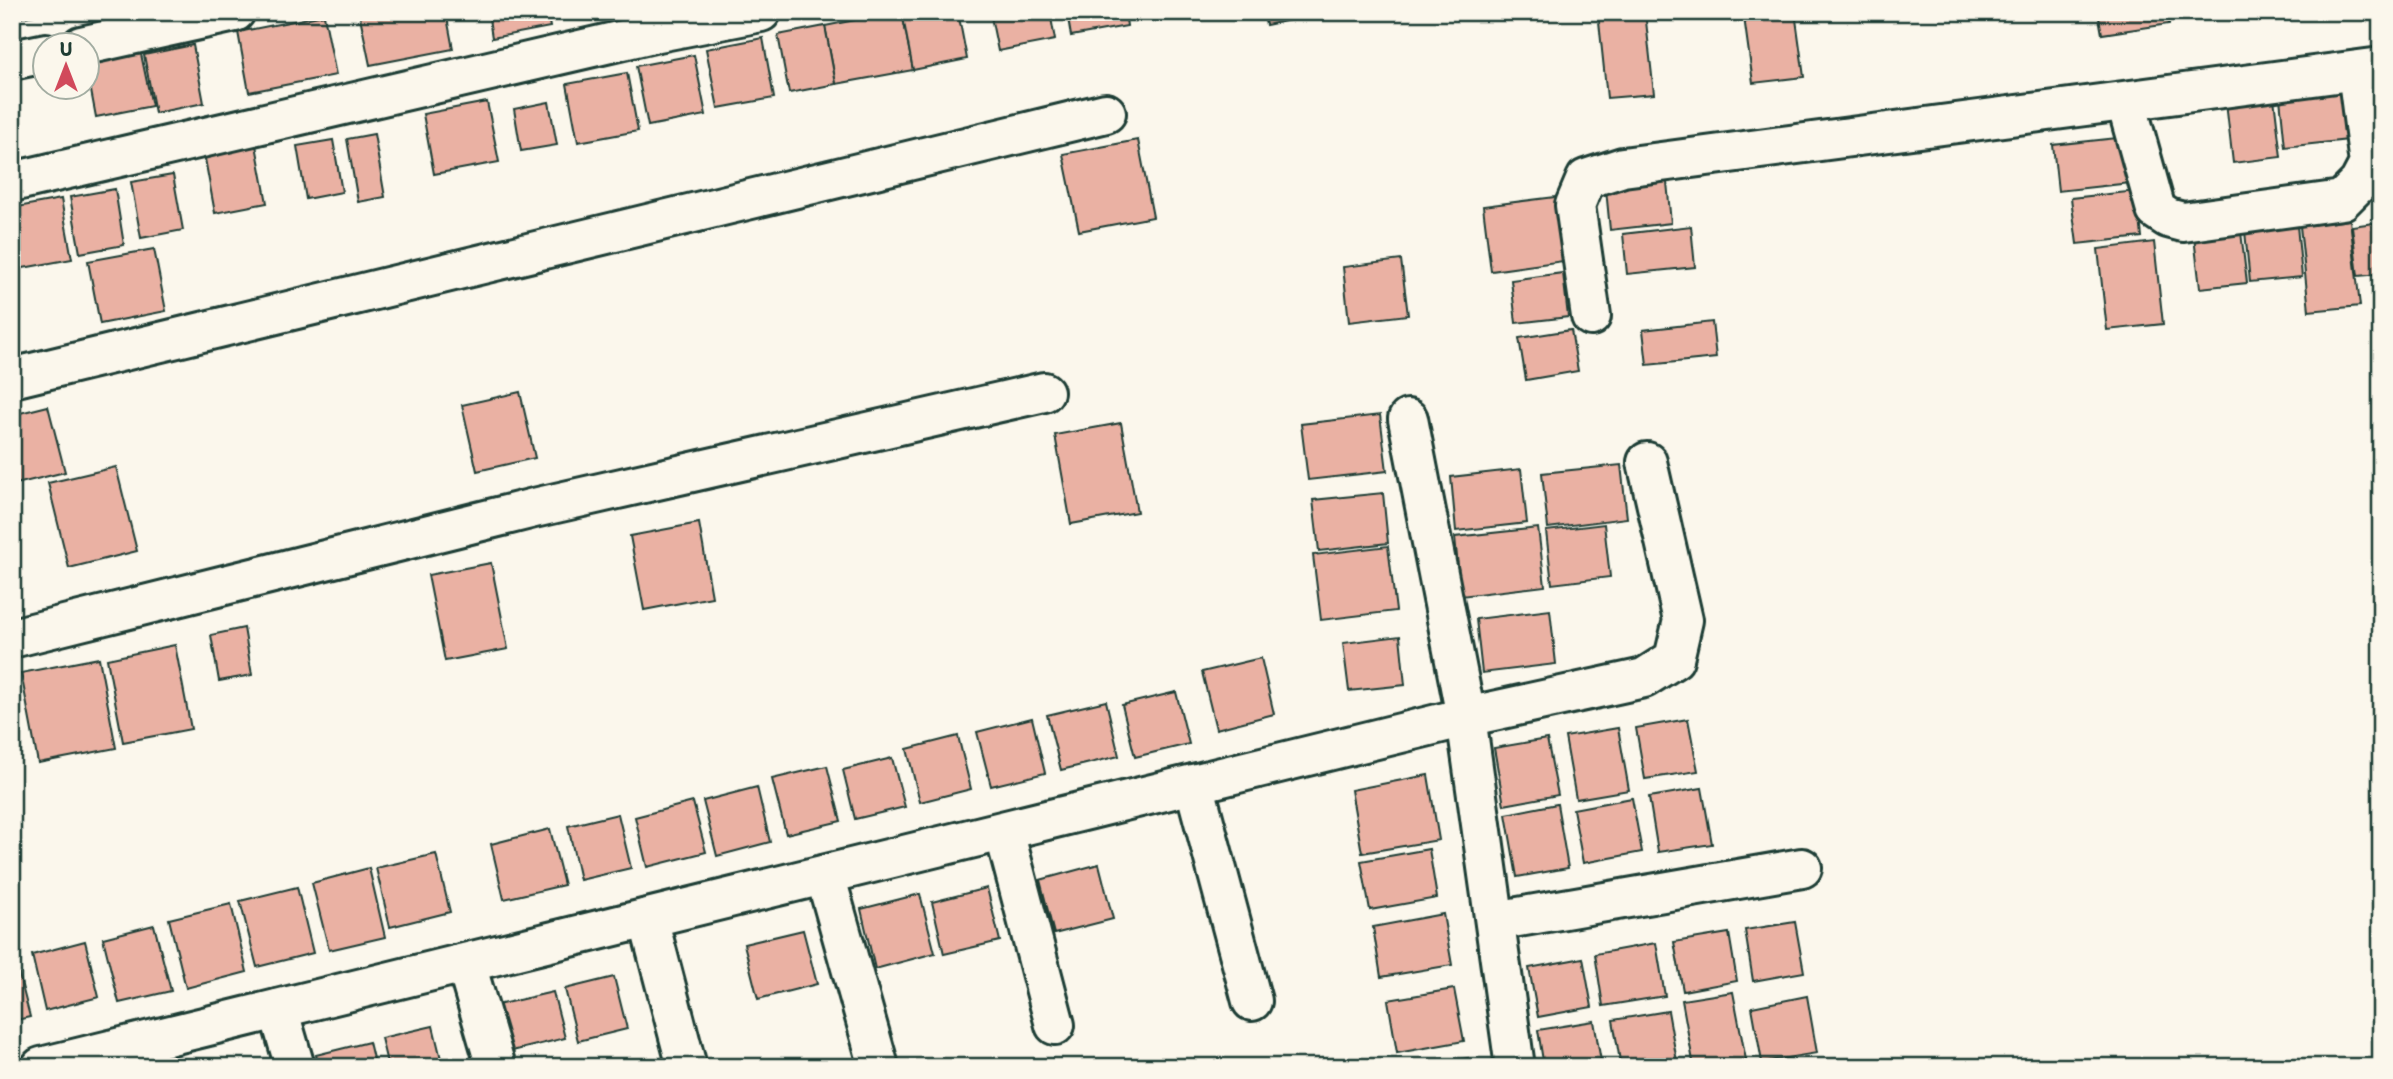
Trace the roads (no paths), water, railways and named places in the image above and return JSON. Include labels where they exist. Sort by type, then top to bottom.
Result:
[{"type":"street","points":[[102,41],[235,12]]},
{"type":"street","points":[[12,182],[653,33],[761,12]]},
{"type":"street","points":[[12,60],[32,56]]},
{"type":"street","points":[[1591,316],[1574,205],[1586,179],[1623,167],[2369,69],[2369,164],[2359,183],[2342,200],[2183,222],[2156,211],[2126,102]]},
{"type":"street","points":[[12,378],[1106,113]]},
{"type":"street","points":[[12,638],[534,508],[1044,392]]},
{"type":"street","points":[[1408,419],[1466,717],[1515,1067]]},
{"type":"street","points":[[41,1067],[101,1060],[278,1009],[1466,717],[1644,678],[1674,659],[1683,621],[1647,462]]},
{"type":"street","points":[[1194,784],[1252,1001]]},
{"type":"street","points":[[1004,831],[1055,1025]]},
{"type":"street","points":[[1495,921],[1802,868]]},
{"type":"street","points":[[825,875],[879,1067]]},
{"type":"street","points":[[648,918],[687,1067]]},
{"type":"street","points":[[466,964],[496,1067]]},
{"type":"street","points":[[278,1009],[295,1067]]}]
